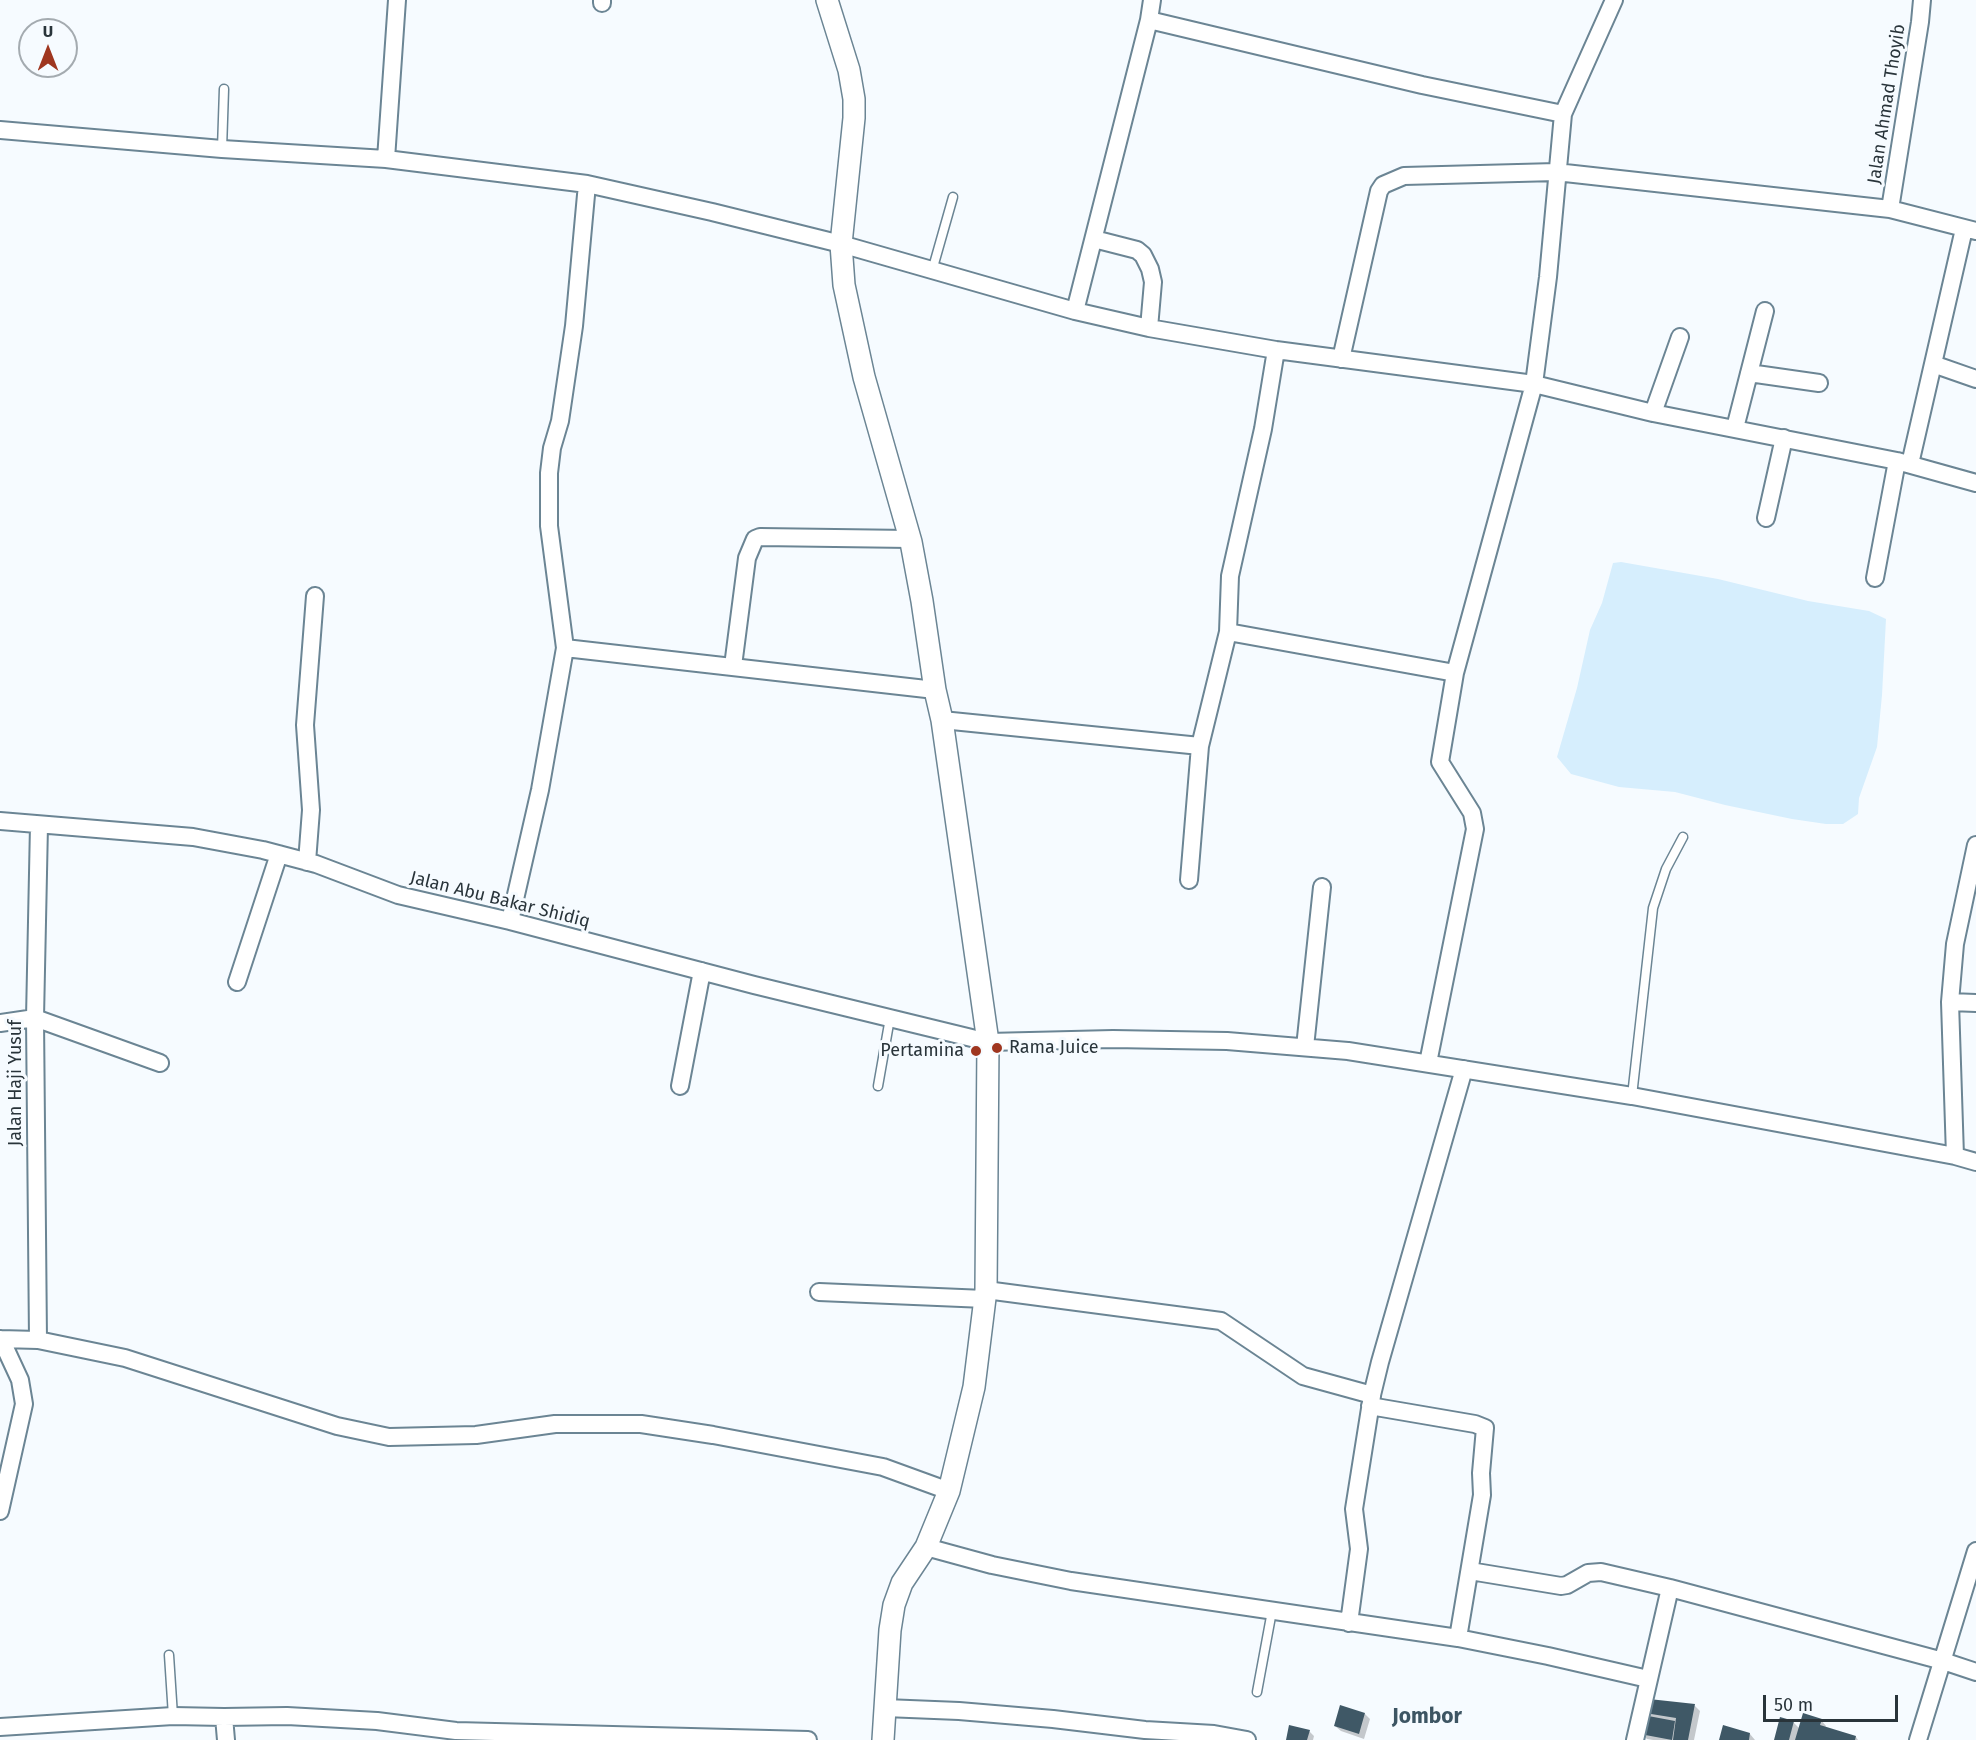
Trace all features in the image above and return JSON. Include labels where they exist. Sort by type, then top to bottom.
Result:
[{"type":"street","points":[[386,159],[397,0]]},
{"type":"street","points":[[827,0],[849,70],[854,99],[841,244],[844,285],[864,377],[910,539],[922,601],[935,690],[942,720],[988,1042],[985,1294],[974,1387],[949,1491],[926,1547],[902,1583],[894,1605],[890,1630],[883,1740]]},
{"type":"street","points":[[1075,311],[1149,20],[1152,0]]},
{"type":"street","points":[[1428,1063],[1475,829],[1473,813],[1440,762],[1455,674],[1534,384],[1548,277],[1563,114],[1614,0]]},
{"type":"street","name":"Jalan Ahmad Thoyib","points":[[1922,0],[1890,209],[1970,230]]},
{"type":"street","points":[[1149,20],[1422,85],[1563,114]]},
{"type":"street","points":[[0,130],[222,149],[386,159],[587,184],[841,244],[1075,311],[1149,328],[1276,350],[1534,384],[1653,413],[1903,462],[1976,483]]},
{"type":"street","points":[[1341,358],[1379,191],[1383,185],[1404,176],[1556,172],[1890,209]]},
{"type":"street","points":[[510,921],[540,790],[565,648],[549,526],[549,473],[552,448],[560,421],[574,326],[587,184]]},
{"type":"street","points":[[1875,578],[1903,462],[1970,230]]},
{"type":"street","points":[[1094,239],[1137,250],[1143,255],[1150,268],[1153,282],[1149,328]]},
{"type":"street","points":[[1735,428],[1765,311]]},
{"type":"street","points":[[1653,413],[1680,338]]},
{"type":"street","points":[[1189,880],[1200,746],[1228,633],[1230,576],[1263,429],[1276,350]]},
{"type":"street","points":[[1933,364],[1976,379]]},
{"type":"street","points":[[1749,373],[1819,383]]},
{"type":"street","points":[[1766,518],[1784,438]]},
{"type":"street","points":[[733,666],[747,558],[755,539],[760,537],[910,539]]},
{"type":"street","points":[[308,862],[311,810],[305,725],[315,596]]},
{"type":"street","points":[[1228,633],[1455,674]]},
{"type":"street","points":[[565,648],[935,690]]},
{"type":"street","points":[[942,720],[1200,746]]},
{"type":"street","name":"Jalan Abu Bakar Shidiq","points":[[0,821],[193,837],[279,854],[308,862],[398,896],[510,921],[988,1042],[1113,1039],[1227,1041],[1348,1051],[1632,1096],[1955,1156],[1976,1162]]},
{"type":"street","name":"Jalan Haji Yusuf","points":[[38,1340],[35,1018],[39,825]]},
{"type":"street","points":[[1955,1156],[1950,1002],[1955,944],[1976,845]]},
{"type":"street","points":[[237,982],[279,854]]},
{"type":"street","points":[[1305,1047],[1322,887]]},
{"type":"street","points":[[680,1086],[702,971]]},
{"type":"street","points":[[1950,1002],[1976,1003]]},
{"type":"street","points":[[0,1023],[35,1018],[160,1063]]},
{"type":"street","points":[[1349,1623],[1359,1549],[1354,1509],[1371,1401],[1383,1350],[1464,1069]]},
{"type":"street","points":[[819,1292],[985,1294],[1221,1321],[1303,1376],[1371,1401],[1485,1428],[1481,1473],[1482,1495],[1458,1638]]},
{"type":"street","points":[[0,1511],[24,1404],[20,1380],[1,1339],[38,1340],[125,1358],[337,1426],[389,1437],[476,1435],[555,1424],[641,1424],[883,1467],[949,1491]]},
{"type":"street","points":[[926,1547],[992,1565],[1071,1581],[1458,1638],[1648,1679]]},
{"type":"street","points":[[1918,1740],[1976,1551]]},
{"type":"street","points":[[1470,1571],[1561,1586],[1588,1573],[1601,1572],[1943,1660],[1976,1672]]},
{"type":"street","points":[[1635,1740],[1670,1588]]},
{"type":"street","points":[[885,1708],[959,1711],[1053,1719],[1145,1730],[1214,1734],[1247,1740]]},
{"type":"street","points":[[1,1723],[173,1716],[287,1716],[377,1721],[456,1731],[808,1740]]},
{"type":"street","points":[[224,1717],[226,1740]]},
{"type":"lane","points":[[222,149],[224,89]]},
{"type":"lane","points":[[932,271],[953,197]]},
{"type":"lane","points":[[1632,1096],[1653,908],[1666,869],[1683,837]]},
{"type":"lane","points":[[878,1086],[890,1018]]},
{"type":"lane","points":[[1257,1692],[1272,1611]]},
{"type":"lane","points":[[169,1655],[173,1716]]},
{"type":"shaded area","points":[[1621,562],[1718,579],[1808,601],[1869,611],[1886,619],[1877,747],[1859,798],[1858,814],[1843,824],[1826,824],[1725,805],[1675,792],[1619,787],[1571,774],[1557,757],[1577,688],[1590,630],[1602,603],[1613,563]]},
{"type":"building","points":[[1649,1699],[1695,1704],[1688,1740],[1673,1740],[1676,1718],[1645,1713]]},
{"type":"building","points":[[1340,1705],[1365,1713],[1359,1734],[1334,1726]]},
{"type":"building","points":[[1803,1713],[1822,1719],[1820,1725],[1856,1736],[1855,1740],[1795,1740]]},
{"type":"building","points":[[1643,1715],[1675,1721],[1672,1740],[1640,1734]]},
{"type":"building","points":[[1780,1717],[1794,1721],[1789,1740],[1774,1740]]},
{"type":"building","points":[[1289,1725],[1310,1730],[1307,1740],[1286,1740]]},
{"type":"building","points":[[1723,1725],[1750,1733],[1749,1740],[1719,1740]]},
{"type":"place","name":"Rama Juice","points":[[997,1048]]},
{"type":"place","name":"Pertamina","points":[[976,1051]]},
{"type":"district","name":"Jombor","points":[[1427,1717]]}]
